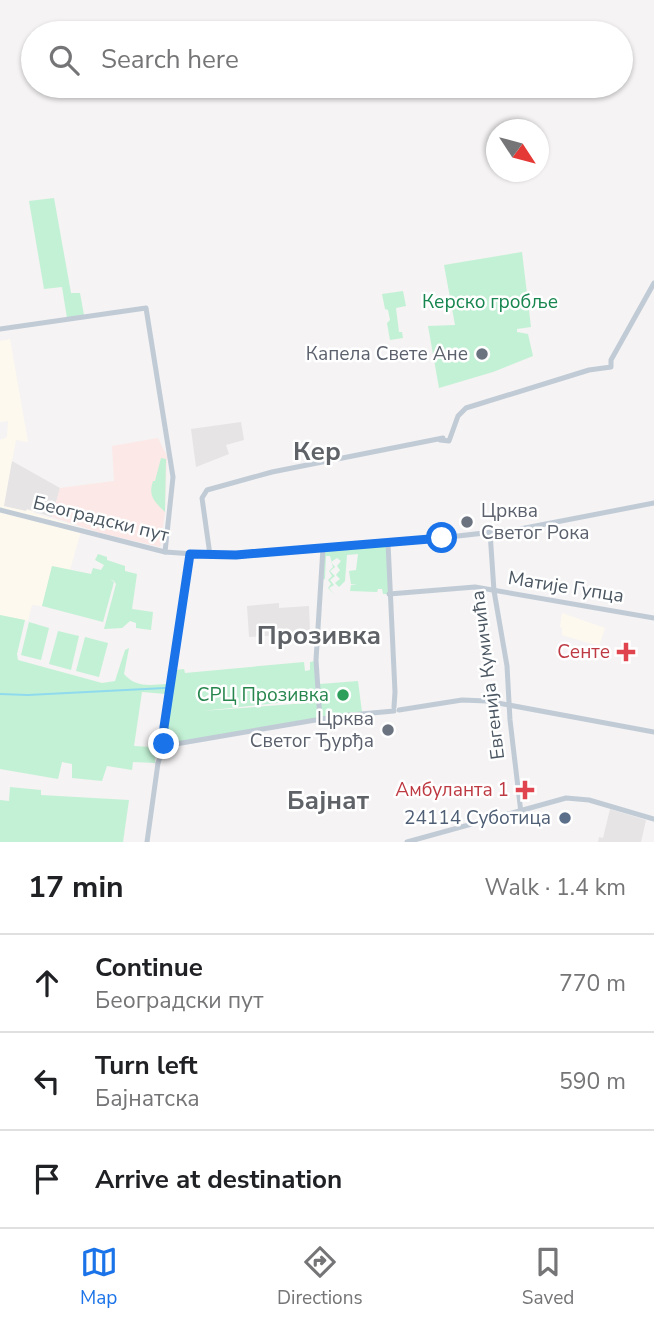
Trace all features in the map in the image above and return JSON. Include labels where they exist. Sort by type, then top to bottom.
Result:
[{"type":"street","points":[[210,555],[202,498],[205,491],[272,472],[446,438],[461,411],[554,380],[611,367],[611,360],[654,283]]},
{"type":"street","points":[[0,329],[146,309],[173,477],[165,552]]},
{"type":"street","name":"Београдски пут","points":[[0,510],[165,552],[210,555],[388,543],[490,532],[654,503]]},
{"type":"street","name":"Евгенија Кумичића","points":[[490,532],[494,591],[507,669],[520,811]]},
{"type":"street","points":[[388,543],[396,707]]},
{"type":"street","points":[[320,720],[316,660],[323,548]]},
{"type":"street","points":[[146,842],[190,554]]},
{"type":"street","name":"Матије Гупца","points":[[389,594],[470,587],[654,618]]},
{"type":"street","points":[[162,744],[396,707],[463,700],[509,705],[654,732]]},
{"type":"street","points":[[407,842],[571,799],[589,800],[654,819]]},
{"type":"shaded area","points":[[10,339],[28,442],[16,440],[4,506],[34,511],[82,528],[70,570],[52,566],[42,606],[32,605],[28,621],[0,615],[0,440],[7,437],[8,421],[0,422],[0,341]]},
{"type":"shaded area","points":[[241,422],[244,440],[226,445],[229,454],[196,467],[191,429]]},
{"type":"shaded area","points":[[158,438],[167,456],[165,512],[160,547],[101,533],[52,517],[60,488],[114,481],[112,446]]},
{"type":"shaded area","points":[[12,461],[60,488],[52,517],[27,509],[26,511],[4,506]]},
{"type":"shaded area","points":[[279,603],[279,608],[309,606],[310,633],[249,637],[247,606]]},
{"type":"shaded area","points":[[562,613],[605,628],[599,646],[562,635]]},
{"type":"shaded area","points":[[610,809],[646,820],[641,842],[598,842],[599,837],[603,838]]},
{"type":"green space","points":[[54,198],[71,293],[80,293],[84,315],[67,318],[62,287],[44,289],[29,201]]},
{"type":"green space","name":"Керско гробље","points":[[522,252],[531,327],[517,329],[517,332],[528,334],[533,356],[493,372],[439,388],[428,326],[455,325],[444,265]]},
{"type":"green space","points":[[403,291],[406,306],[396,308],[399,332],[402,332],[403,338],[390,340],[387,323],[390,320],[382,294]]},
{"type":"green space","points":[[161,458],[166,459],[165,512],[155,501],[151,491]]},
{"type":"green space","points":[[388,543],[389,594],[383,594],[382,589],[377,592],[350,591],[351,585],[357,585],[351,584],[349,571],[356,570],[358,554],[347,555],[345,581],[339,587],[335,583],[340,579],[336,575],[341,561],[337,558],[332,562],[330,556],[326,556],[325,579],[321,580],[323,548]]},
{"type":"green space","points":[[98,554],[125,566],[125,571],[137,574],[132,609],[153,612],[151,630],[136,628],[136,623],[130,621],[122,628],[104,629],[116,584],[114,581],[110,579],[114,582],[103,622],[42,606],[52,566],[91,574],[93,568],[101,570],[104,565],[95,560]]},
{"type":"green space","points":[[332,563],[335,567],[330,571],[335,576],[330,580],[334,585],[329,588],[334,594],[328,588],[331,584],[328,580],[332,576],[329,571],[333,567]]},
{"type":"green space","points":[[0,615],[25,620],[18,660],[102,683],[115,681],[125,650],[129,648],[124,674],[133,682],[144,685],[167,684],[166,694],[142,692],[134,746],[152,747],[156,750],[155,763],[133,762],[132,770],[107,766],[102,781],[72,778],[72,764],[62,762],[58,779],[0,769]]},
{"type":"green space","points":[[29,622],[49,628],[41,660],[21,655]]},
{"type":"green space","points":[[58,631],[79,636],[71,670],[49,664]]},
{"type":"green space","points":[[85,637],[108,643],[99,677],[76,671]]},
{"type":"green space","points":[[315,661],[317,699],[202,711],[320,702],[320,684],[358,681],[362,712],[165,742],[176,670],[184,669],[185,673],[304,662],[305,671],[310,670],[310,662]]},
{"type":"green space","points":[[10,787],[41,790],[41,795],[129,800],[123,842],[0,842],[0,800],[9,801]]},
{"type":"waterway","points":[[0,694],[165,688]]},
{"type":"place","name":"Капела Свете Ане","points":[[482,354]]},
{"type":"place","name":"Црква Светог Рока","points":[[467,522]]},
{"type":"place","name":"Сенте","points":[[626,652]]},
{"type":"place","name":"СРЦ Прозивка","points":[[343,695]]},
{"type":"place","name":"Црква Светог Ђурђа","points":[[388,730]]},
{"type":"place","name":"Амбуланта 1","points":[[525,790]]},
{"type":"place","name":"24114 Суботица","points":[[565,818]]},
{"type":"district","name":"Кер","points":[[317,451]]},
{"type":"district","name":"Прозивка","points":[[319,635]]},
{"type":"district","name":"Бајнат","points":[[328,800]]},
{"type":"route","points":[[164,744],[164,727],[190,554],[223,556],[442,538]]}]
